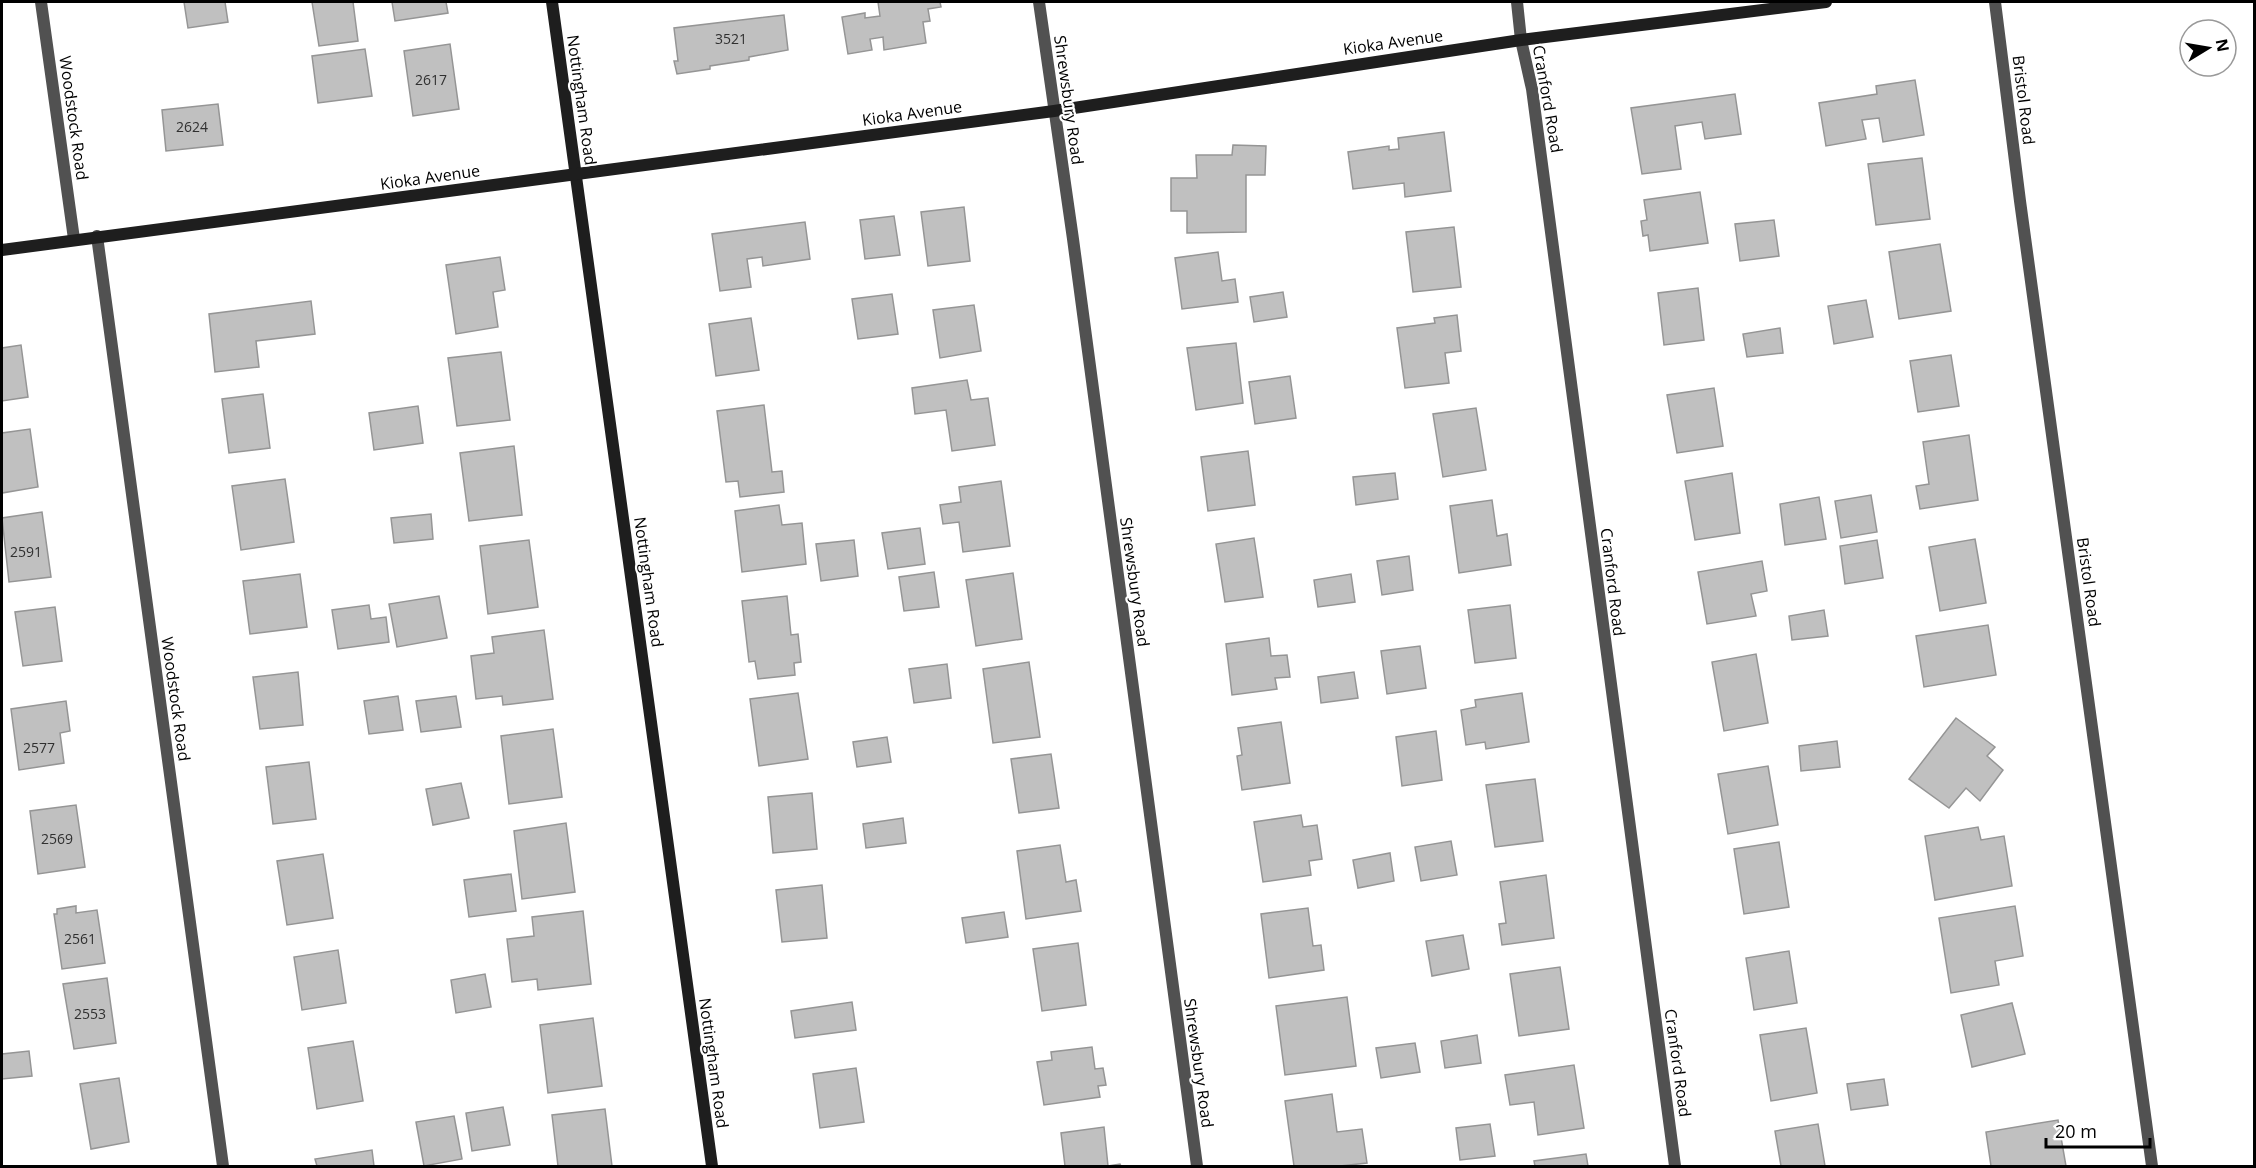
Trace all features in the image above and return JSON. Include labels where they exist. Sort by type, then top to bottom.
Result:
[{"type":"street","name":"Woodstock Road","points":[[41,2],[74,239]]},
{"type":"street","name":"Nottingham Road","points":[[552,2],[711,1167]]},
{"type":"street","name":"Shrewsbury Road","points":[[1039,2],[1075,251],[1197,1167]]},
{"type":"street","name":"Cranford Road","points":[[1517,2],[1521,40],[1534,100],[1675,1167]]},
{"type":"street","name":"Kioka Avenue","points":[[2,250],[1054,111],[1521,40],[1826,2]]},
{"type":"street","name":"Bristol Road","points":[[1995,2],[2026,248],[2152,1167]]},
{"type":"street","name":"Woodstock Road","points":[[97,236],[223,1167]]},
{"type":"building","points":[[184,2],[225,2],[228,22],[188,28]]},
{"type":"building","points":[[312,2],[353,2],[358,41],[319,46]]},
{"type":"building","points":[[392,2],[446,2],[448,13],[395,21]]},
{"type":"building","points":[[878,2],[940,2],[941,7],[928,9],[930,21],[923,22],[926,43],[884,50],[883,37],[870,39],[872,50],[848,54],[842,17],[865,13],[865,18],[880,16]]},
{"type":"building","points":[[784,15],[788,50],[749,57],[749,60],[710,66],[710,69],[677,74],[674,61],[678,61],[674,28]]},
{"type":"building","points":[[450,44],[459,109],[413,116],[404,51]]},
{"type":"building","points":[[365,49],[372,96],[318,103],[312,56]]},
{"type":"building","points":[[1915,80],[1924,135],[1883,142],[1879,118],[1862,120],[1866,139],[1826,146],[1819,103],[1877,94],[1876,86]]},
{"type":"building","points":[[1735,94],[1741,134],[1705,139],[1702,122],[1675,126],[1681,169],[1642,174],[1631,108]]},
{"type":"building","points":[[218,104],[223,145],[166,151],[162,110]]},
{"type":"building","points":[[1444,132],[1451,191],[1405,197],[1404,183],[1353,189],[1348,152],[1389,146],[1389,150],[1399,149],[1398,138]]},
{"type":"building","points":[[1233,145],[1266,146],[1265,175],[1246,175],[1246,232],[1187,233],[1187,211],[1171,211],[1171,178],[1197,178],[1196,155],[1232,155]]},
{"type":"building","points":[[1922,158],[1930,219],[1876,225],[1868,164]]},
{"type":"building","points":[[1700,192],[1708,243],[1650,251],[1648,235],[1643,236],[1641,221],[1647,220],[1644,200]]},
{"type":"building","points":[[964,207],[970,261],[928,266],[921,212]]},
{"type":"building","points":[[894,216],[900,255],[865,259],[860,220]]},
{"type":"building","points":[[1774,220],[1779,256],[1740,261],[1735,224]]},
{"type":"building","points":[[805,222],[810,259],[763,266],[762,257],[747,259],[751,287],[720,291],[712,234]]},
{"type":"building","points":[[1454,227],[1461,287],[1413,292],[1406,232]]},
{"type":"building","points":[[1940,244],[1951,311],[1899,319],[1889,252]]},
{"type":"building","points":[[1218,252],[1222,281],[1235,279],[1238,302],[1182,309],[1175,258]]},
{"type":"building","points":[[500,257],[505,290],[493,292],[498,327],[456,334],[446,265]]},
{"type":"building","points":[[1698,288],[1704,340],[1664,345],[1658,293]]},
{"type":"building","points":[[1283,292],[1287,317],[1254,322],[1250,297]]},
{"type":"building","points":[[892,294],[898,334],[858,339],[852,299]]},
{"type":"building","points":[[1866,300],[1873,337],[1834,344],[1828,306]]},
{"type":"building","points":[[311,301],[315,334],[256,341],[259,367],[215,372],[209,314]]},
{"type":"building","points":[[974,305],[981,351],[940,358],[933,310]]},
{"type":"building","points":[[1457,315],[1461,351],[1445,353],[1449,383],[1405,388],[1397,328],[1435,323],[1434,318]]},
{"type":"building","points":[[751,318],[759,370],[716,376],[709,324]]},
{"type":"building","points":[[1780,328],[1783,353],[1747,357],[1743,334]]},
{"type":"building","points":[[1236,343],[1243,403],[1196,410],[1187,348]]},
{"type":"building","points":[[21,345],[28,397],[2,401],[2,348]]},
{"type":"building","points":[[501,352],[510,420],[457,426],[448,358]]},
{"type":"building","points":[[1951,355],[1959,406],[1918,412],[1910,361]]},
{"type":"building","points":[[1290,376],[1296,418],[1255,424],[1249,382]]},
{"type":"building","points":[[967,380],[971,400],[988,398],[995,445],[952,451],[946,410],[915,414],[912,388]]},
{"type":"building","points":[[1714,388],[1723,446],[1677,453],[1667,395]]},
{"type":"building","points":[[263,394],[270,448],[229,453],[222,399]]},
{"type":"building","points":[[764,405],[772,472],[782,471],[784,492],[740,497],[738,481],[726,482],[717,411]]},
{"type":"building","points":[[418,406],[423,443],[374,450],[369,413]]},
{"type":"building","points":[[1476,408],[1486,470],[1443,477],[1433,414]]},
{"type":"building","points":[[30,429],[38,487],[2,493],[2,433]]},
{"type":"building","points":[[1969,435],[1978,500],[1920,509],[1916,486],[1929,484],[1923,442]]},
{"type":"building","points":[[514,446],[522,515],[469,521],[460,453]]},
{"type":"building","points":[[1248,451],[1255,505],[1208,511],[1201,457]]},
{"type":"building","points":[[1395,473],[1398,499],[1356,505],[1353,477]]},
{"type":"building","points":[[1732,473],[1740,533],[1695,540],[1685,481]]},
{"type":"building","points":[[285,479],[294,542],[241,550],[232,486]]},
{"type":"building","points":[[1001,481],[1010,546],[963,552],[959,522],[943,524],[940,505],[961,502],[959,487]]},
{"type":"building","points":[[1871,495],[1877,532],[1841,538],[1835,501]]},
{"type":"building","points":[[1819,497],[1826,539],[1785,545],[1780,504]]},
{"type":"building","points":[[1492,500],[1497,536],[1507,534],[1511,565],[1459,573],[1450,506]]},
{"type":"building","points":[[779,505],[782,525],[802,523],[806,564],[742,572],[735,511]]},
{"type":"building","points":[[42,512],[51,577],[9,582],[2,518]]},
{"type":"building","points":[[431,514],[433,539],[394,543],[391,518]]},
{"type":"building","points":[[920,528],[925,564],[888,569],[882,533]]},
{"type":"building","points":[[1254,538],[1263,597],[1225,602],[1216,544]]},
{"type":"building","points":[[1975,539],[1986,603],[1940,611],[1929,547]]},
{"type":"building","points":[[529,540],[538,607],[488,614],[480,546]]},
{"type":"building","points":[[854,540],[858,576],[821,581],[816,544]]},
{"type":"building","points":[[1877,540],[1883,578],[1845,584],[1840,546]]},
{"type":"building","points":[[1409,556],[1413,590],[1382,595],[1377,561]]},
{"type":"building","points":[[1762,561],[1767,591],[1751,594],[1756,616],[1707,624],[1698,572]]},
{"type":"building","points":[[934,572],[939,607],[904,611],[899,577]]},
{"type":"building","points":[[1013,573],[1022,639],[976,646],[966,580]]},
{"type":"building","points":[[300,574],[307,627],[250,634],[243,581]]},
{"type":"building","points":[[1351,574],[1355,602],[1318,607],[1314,580]]},
{"type":"building","points":[[439,596],[447,638],[397,647],[389,604]]},
{"type":"building","points":[[787,596],[791,635],[798,634],[801,662],[794,663],[795,675],[758,679],[755,661],[749,662],[742,601]]},
{"type":"building","points":[[369,605],[371,619],[386,617],[389,642],[338,649],[332,610]]},
{"type":"building","points":[[1510,605],[1516,658],[1475,663],[1468,610]]},
{"type":"building","points":[[55,607],[62,661],[23,666],[15,612]]},
{"type":"building","points":[[1824,610],[1828,636],[1792,640],[1789,616]]},
{"type":"building","points":[[1988,625],[1996,675],[1924,687],[1916,636]]},
{"type":"building","points":[[544,630],[553,699],[503,705],[502,696],[476,699],[471,656],[494,653],[492,637]]},
{"type":"building","points":[[1269,638],[1271,656],[1287,655],[1290,677],[1275,678],[1277,689],[1232,695],[1226,644]]},
{"type":"building","points":[[1420,646],[1426,688],[1387,694],[1381,651]]},
{"type":"building","points":[[1756,654],[1768,723],[1724,731],[1712,662]]},
{"type":"building","points":[[1029,662],[1040,737],[993,743],[983,669]]},
{"type":"building","points":[[947,664],[951,698],[914,703],[909,669]]},
{"type":"building","points":[[298,672],[303,725],[260,729],[253,677]]},
{"type":"building","points":[[1354,672],[1358,698],[1321,703],[1318,677]]},
{"type":"building","points":[[798,693],[808,759],[759,766],[750,699]]},
{"type":"building","points":[[1522,693],[1529,742],[1486,749],[1485,742],[1466,745],[1461,710],[1476,707],[1475,700]]},
{"type":"building","points":[[398,696],[403,730],[369,734],[364,701]]},
{"type":"building","points":[[456,696],[461,727],[421,732],[416,701]]},
{"type":"building","points":[[66,701],[70,731],[60,733],[64,763],[19,770],[11,709]]},
{"type":"building","points":[[1956,718],[1995,747],[1987,756],[2003,770],[1980,801],[1966,788],[1949,808],[1909,779]]},
{"type":"building","points":[[1281,722],[1290,783],[1242,790],[1237,756],[1242,755],[1238,728]]},
{"type":"building","points":[[553,729],[562,797],[509,804],[501,736]]},
{"type":"building","points":[[1436,731],[1442,780],[1402,786],[1396,737]]},
{"type":"building","points":[[887,737],[891,762],[857,767],[853,742]]},
{"type":"building","points":[[1837,741],[1840,767],[1801,771],[1799,746]]},
{"type":"building","points":[[1051,754],[1059,808],[1019,813],[1011,759]]},
{"type":"building","points":[[309,762],[316,819],[273,824],[266,767]]},
{"type":"building","points":[[1768,766],[1778,825],[1728,834],[1718,774]]},
{"type":"building","points":[[1535,779],[1543,841],[1495,847],[1486,785]]},
{"type":"building","points":[[461,783],[469,818],[433,825],[426,789]]},
{"type":"building","points":[[812,793],[817,849],[773,853],[768,797]]},
{"type":"building","points":[[76,805],[85,867],[38,874],[30,811]]},
{"type":"building","points":[[1301,815],[1303,827],[1317,825],[1322,859],[1309,861],[1311,875],[1263,882],[1254,822]]},
{"type":"building","points":[[903,818],[906,843],[866,848],[863,824]]},
{"type":"building","points":[[566,823],[575,892],[522,899],[514,831]]},
{"type":"building","points":[[1978,827],[1981,840],[2004,836],[2012,886],[1935,900],[1925,836]]},
{"type":"building","points":[[1451,841],[1457,875],[1421,881],[1415,847]]},
{"type":"building","points":[[1779,842],[1789,907],[1744,914],[1734,849]]},
{"type":"building","points":[[1060,845],[1066,882],[1076,880],[1081,911],[1026,919],[1017,851]]},
{"type":"building","points":[[1390,853],[1394,881],[1358,888],[1353,860]]},
{"type":"building","points":[[323,854],[333,918],[287,925],[277,861]]},
{"type":"building","points":[[511,874],[516,911],[469,917],[464,880]]},
{"type":"building","points":[[1546,875],[1554,938],[1502,945],[1499,924],[1506,923],[1500,882]]},
{"type":"building","points":[[822,885],[827,938],[782,942],[776,890]]},
{"type":"building","points":[[76,906],[76,913],[97,910],[105,963],[62,969],[54,914],[57,914],[57,909]]},
{"type":"building","points":[[2015,906],[2023,956],[1995,961],[1999,985],[1951,993],[1939,918]]},
{"type":"building","points":[[1308,908],[1313,946],[1321,945],[1324,970],[1269,978],[1261,914]]},
{"type":"building","points":[[583,911],[591,984],[538,990],[537,979],[512,982],[507,939],[534,936],[532,917]]},
{"type":"building","points":[[1004,912],[1008,937],[966,943],[962,918]]},
{"type":"building","points":[[1463,935],[1469,969],[1432,976],[1426,941]]},
{"type":"building","points":[[1078,943],[1086,1005],[1042,1011],[1033,949]]},
{"type":"building","points":[[338,950],[346,1003],[302,1010],[294,957]]},
{"type":"building","points":[[1789,951],[1797,1003],[1754,1010],[1746,958]]},
{"type":"building","points":[[1560,967],[1569,1029],[1519,1036],[1510,974]]},
{"type":"building","points":[[485,974],[491,1007],[456,1013],[451,980]]},
{"type":"building","points":[[107,978],[116,1043],[74,1049],[63,984]]},
{"type":"building","points":[[1347,997],[1356,1066],[1285,1075],[1276,1006]]},
{"type":"building","points":[[852,1002],[856,1030],[795,1038],[791,1011]]},
{"type":"building","points":[[2012,1003],[2025,1054],[1972,1067],[1961,1015]]},
{"type":"building","points":[[593,1018],[602,1086],[548,1093],[540,1025]]},
{"type":"building","points":[[1806,1028],[1817,1093],[1771,1101],[1760,1035]]},
{"type":"building","points":[[1477,1035],[1481,1063],[1445,1068],[1441,1041]]},
{"type":"building","points":[[353,1041],[363,1101],[317,1109],[308,1048]]},
{"type":"building","points":[[1415,1043],[1420,1072],[1381,1078],[1376,1048]]},
{"type":"building","points":[[1092,1047],[1095,1069],[1103,1068],[1106,1085],[1098,1086],[1100,1097],[1044,1105],[1037,1062],[1052,1060],[1051,1052]]},
{"type":"building","points":[[29,1051],[32,1076],[2,1079],[2,1054]]},
{"type":"building","points":[[1574,1065],[1584,1128],[1538,1135],[1534,1102],[1510,1105],[1505,1075]]},
{"type":"building","points":[[856,1068],[864,1122],[820,1128],[813,1074]]},
{"type":"building","points":[[119,1078],[129,1142],[91,1149],[80,1084]]},
{"type":"building","points":[[1884,1079],[1888,1105],[1851,1110],[1847,1084]]},
{"type":"building","points":[[1332,1094],[1337,1132],[1362,1129],[1367,1163],[1340,1166],[1294,1166],[1285,1101]]},
{"type":"building","points":[[503,1107],[510,1145],[472,1151],[466,1113]]},
{"type":"building","points":[[605,1109],[612,1166],[558,1166],[552,1115]]},
{"type":"building","points":[[454,1116],[462,1159],[424,1166],[416,1122]]},
{"type":"building","points":[[2058,1120],[2066,1166],[1991,1166],[1986,1132]]},
{"type":"building","points":[[1490,1124],[1495,1156],[1460,1160],[1456,1128]]},
{"type":"building","points":[[1818,1124],[1825,1166],[1781,1166],[1775,1131]]},
{"type":"building","points":[[1104,1127],[1108,1166],[1065,1166],[1061,1133]]},
{"type":"building","points":[[372,1150],[374,1166],[317,1166],[315,1159]]},
{"type":"building","points":[[1586,1154],[1588,1166],[1535,1166],[1534,1161]]}]
